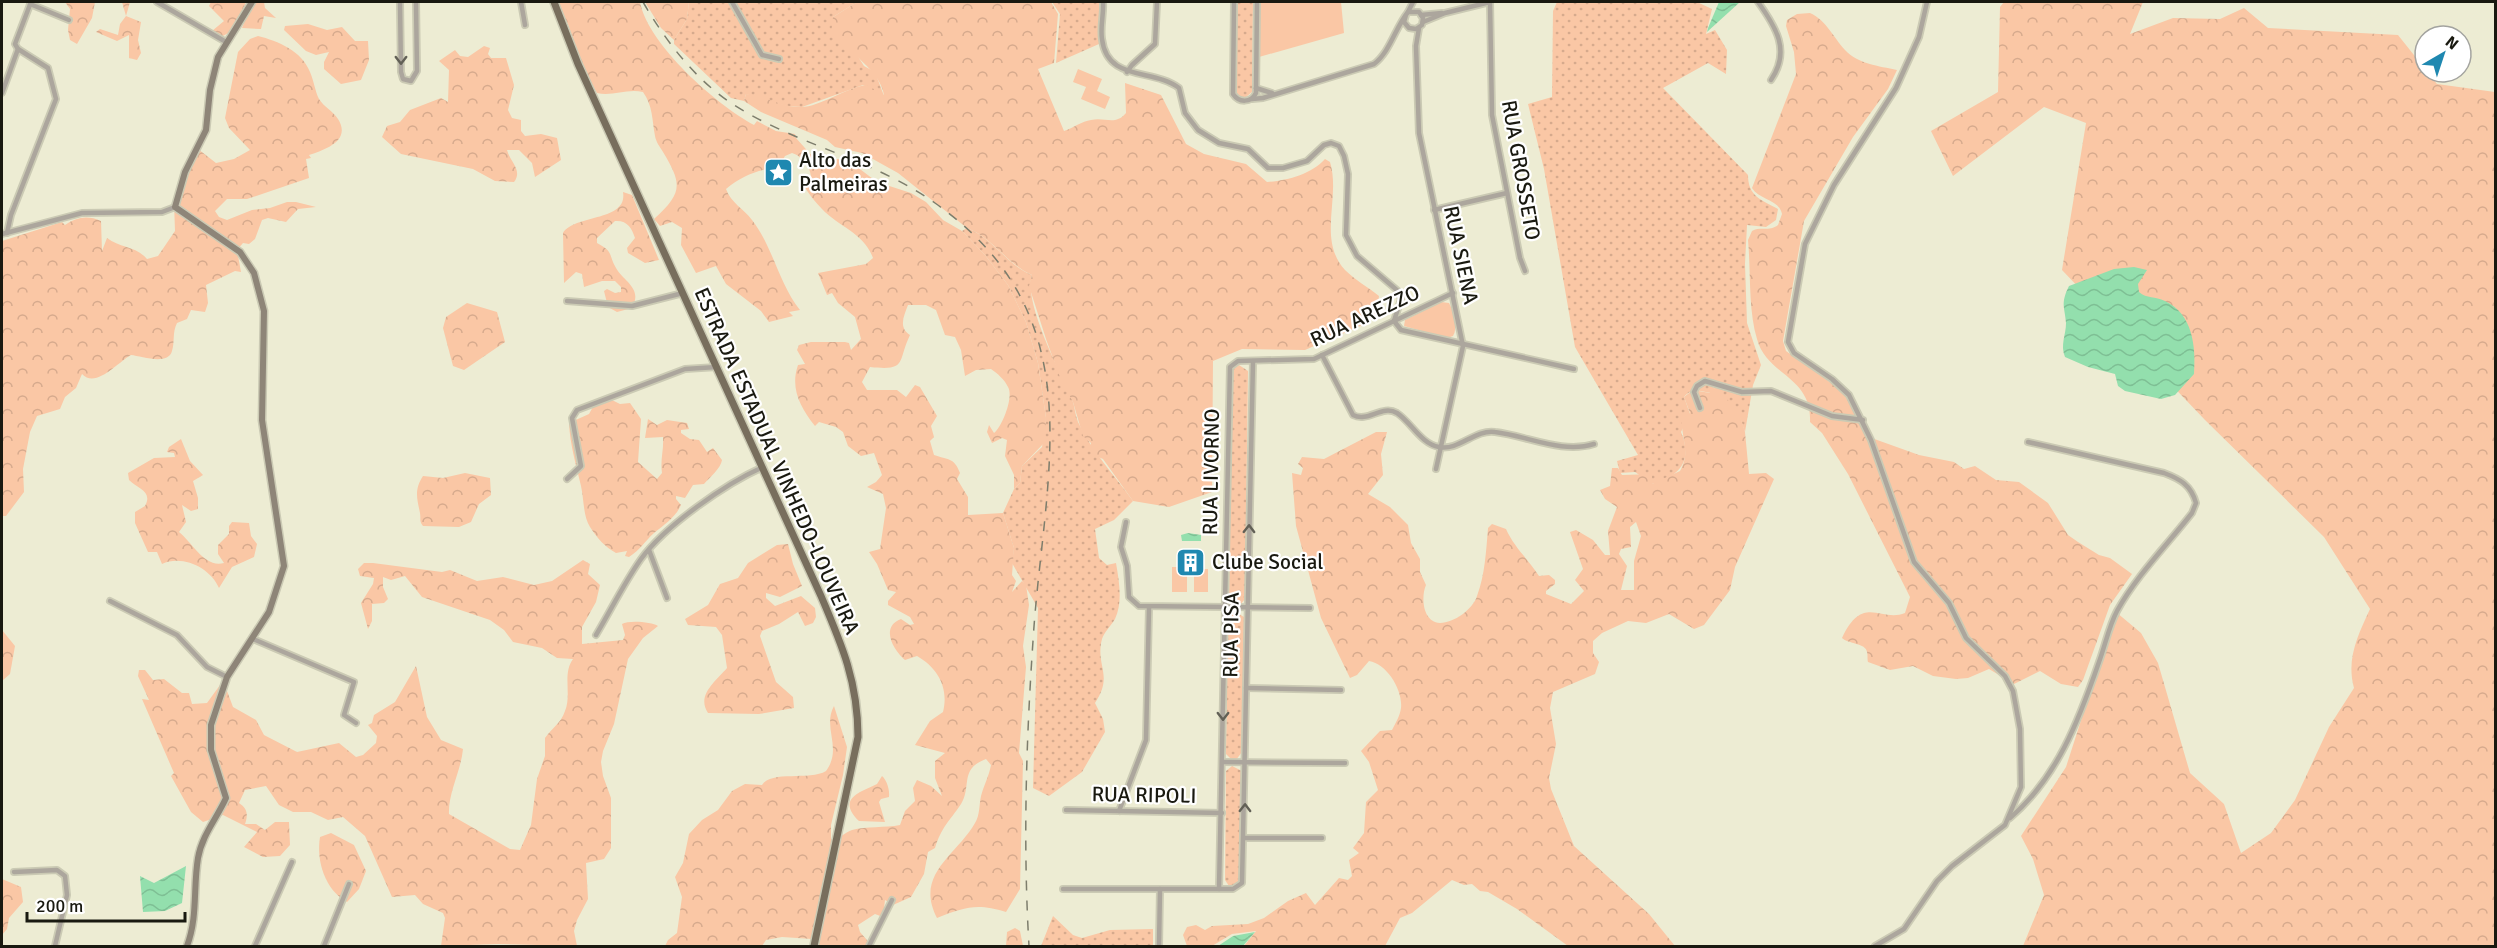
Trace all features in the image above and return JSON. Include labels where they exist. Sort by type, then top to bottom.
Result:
[{"type":"main road","name":"ESTRADA ESTADUAL VINHEDO-LOUVEIRA","points":[[555,4],[578,64],[839,636],[850,669],[857,704],[858,737],[814,946]]},
{"type":"street","points":[[157,2],[226,42]]},
{"type":"street","points":[[175,207],[185,172],[206,130],[213,75],[226,42],[252,2]]},
{"type":"street","points":[[400,2],[401,72],[403,79],[411,81],[417,71],[416,2]]},
{"type":"street","points":[[520,2],[525,25]]},
{"type":"street","points":[[732,2],[762,55],[779,59]]},
{"type":"street","points":[[1103,2],[1101,38],[1113,64],[1127,72],[1173,84],[1181,91],[1185,112],[1198,130],[1219,143],[1248,149],[1268,168],[1283,168],[1307,161],[1324,145],[1331,143],[1339,146],[1348,174],[1346,235],[1357,256],[1398,291],[1401,299],[1394,321],[1398,328],[1406,333],[1574,369]]},
{"type":"street","points":[[1127,72],[1132,64],[1155,44],[1157,2]]},
{"type":"street","points":[[1234,2],[1233,93],[1238,99],[1245,101],[1374,64],[1414,2]]},
{"type":"street","points":[[1252,99],[1256,88],[1257,2]]},
{"type":"street","points":[[1414,2],[1423,22]]},
{"type":"street","points":[[1395,34],[1419,28],[1423,22],[1445,13],[1490,2]]},
{"type":"street","name":"RUA GROSSETO","points":[[1490,2],[1492,115],[1525,271]]},
{"type":"street","points":[[1758,2],[1770,18],[1781,44],[1782,57],[1771,80]]},
{"type":"street","points":[[1927,2],[1919,37],[1896,88],[1862,137],[1808,237],[1800,262],[1788,342],[1794,353],[1845,390],[1863,420],[1914,562],[1949,603],[1966,638],[2005,676],[2013,691],[2020,729],[2022,774],[2016,803],[2008,820]]},
{"type":"street","points":[[2,93],[18,49],[16,40],[31,3],[69,20]]},
{"type":"street","points":[[1407,14],[1445,13]]},
{"type":"street","points":[[1407,14],[1404,22],[1410,29]]},
{"type":"street","name":"RUA SIENA","points":[[1419,28],[1416,46],[1418,127],[1463,346],[1436,469]]},
{"type":"street","name":"RUA SIENA","points":[[1410,29],[1416,46]]},
{"type":"street","points":[[4,234],[56,96],[46,64],[18,49]]},
{"type":"street","points":[[1256,88],[1275,93]]},
{"type":"street","points":[[1434,210],[1507,193]]},
{"type":"street","points":[[4,234],[82,213],[162,212],[175,207]]},
{"type":"street","points":[[175,207],[240,252],[250,266],[262,301],[262,420],[284,566],[269,612],[226,680],[210,735],[213,763],[226,791],[226,798],[209,828],[198,856],[195,911],[187,946]]},
{"type":"street","points":[[567,301],[632,306],[683,293]]},
{"type":"street","name":"RUA AREZZO","points":[[1253,361],[1306,361],[1453,293]]},
{"type":"street","points":[[1322,355],[1353,416],[1365,418],[1389,410],[1397,413],[1428,442],[1441,448],[1458,444],[1485,432],[1559,446],[1594,444]]},
{"type":"street","name":"RUA LIVORNO","points":[[1220,890],[1223,607],[1229,371],[1238,361],[1253,361]]},
{"type":"street","name":"RUA PISA","points":[[1220,890],[1233,890],[1241,885],[1244,838],[1253,361]]},
{"type":"street","points":[[567,479],[581,466],[572,418],[577,410],[685,369],[717,367]]},
{"type":"street","points":[[1701,408],[1694,392],[1697,386],[1705,381],[1742,392],[1771,391],[1832,416],[1863,420]]},
{"type":"street","points":[[1875,946],[1904,929],[1937,882],[1952,866],[1998,831],[2030,801],[2052,770],[2093,679],[2116,612],[2141,576],[2192,513],[2196,503],[2191,489],[2185,483],[2164,473],[2028,442]]},
{"type":"street","points":[[596,635],[633,571],[649,550],[708,500],[762,467]]},
{"type":"street","points":[[1125,522],[1121,547],[1127,566],[1129,597],[1134,604],[1149,608],[1310,608]]},
{"type":"street","points":[[649,550],[667,598]]},
{"type":"street","points":[[110,601],[177,635],[207,667],[226,680]]},
{"type":"street","points":[[1119,811],[1146,740],[1149,608]]},
{"type":"street","points":[[253,639],[353,681],[355,684],[344,715],[356,723]]},
{"type":"street","points":[[1246,688],[1341,690]]},
{"type":"street","points":[[1223,762],[1345,764]]},
{"type":"street","name":"RUA RIPOLI","points":[[1066,810],[1222,813]]},
{"type":"street","points":[[1244,838],[1322,838]]},
{"type":"street","points":[[255,946],[292,862]]},
{"type":"street","points":[[14,872],[57,870],[65,876],[67,895],[55,946]]},
{"type":"street","points":[[324,946],[349,884]]},
{"type":"street","points":[[1063,889],[1220,890]]},
{"type":"street","points":[[1159,946],[1160,889]]},
{"type":"street","points":[[869,946],[892,900]]},
{"type":"green space","points":[[65,2],[95,2],[92,18],[77,44],[70,40],[68,30],[70,9]]},
{"type":"green space","points":[[122,2],[130,2],[126,16]]},
{"type":"green space","points":[[211,2],[246,2],[236,24],[230,32],[223,36],[212,31],[224,21],[209,6]]},
{"type":"green space","points":[[252,2],[264,2],[265,8],[276,18],[264,16],[261,29],[242,28]]},
{"type":"green space","points":[[556,2],[640,2],[656,37],[670,55],[704,89],[722,103],[754,125],[757,121],[776,131],[795,134],[813,157],[848,160],[877,182],[911,193],[926,202],[943,220],[962,231],[985,255],[1008,285],[1026,322],[1038,363],[1046,418],[1045,442],[1022,466],[1020,483],[1014,489],[1014,475],[1005,456],[1007,440],[1002,438],[992,443],[987,432],[989,425],[994,433],[1004,418],[1009,398],[1008,387],[991,369],[976,370],[965,376],[961,350],[955,337],[945,335],[936,310],[926,305],[908,305],[903,325],[910,335],[902,358],[896,366],[870,367],[862,382],[867,390],[897,390],[906,397],[915,385],[920,387],[937,416],[931,426],[934,437],[930,441],[934,455],[950,460],[958,468],[960,473],[957,479],[968,497],[968,515],[1003,513],[1014,548],[1012,575],[1016,581],[1012,592],[1022,581],[1026,585],[1029,605],[1023,646],[1026,667],[1019,753],[1023,761],[1020,889],[1006,912],[979,907],[956,911],[937,918],[931,903],[934,877],[977,820],[981,796],[991,765],[986,759],[978,763],[969,773],[961,804],[943,829],[935,848],[928,852],[924,874],[911,897],[893,905],[885,900],[883,917],[875,914],[858,925],[860,932],[872,946],[812,946],[812,939],[782,937],[766,940],[762,946],[665,946],[668,940],[677,933],[682,897],[675,877],[683,863],[689,834],[702,820],[718,810],[732,791],[745,784],[762,785],[774,778],[819,774],[826,771],[833,754],[830,722],[834,706],[847,747],[831,825],[831,839],[857,829],[900,825],[905,811],[915,801],[913,788],[917,780],[931,786],[942,796],[935,778],[935,761],[945,753],[915,745],[930,721],[943,712],[944,695],[940,680],[931,666],[917,656],[905,660],[896,650],[891,639],[891,627],[901,619],[910,625],[914,624],[910,617],[888,605],[888,601],[896,592],[888,590],[869,552],[880,549],[886,508],[883,494],[867,487],[882,475],[874,453],[861,456],[848,446],[843,432],[836,427],[819,422],[815,426],[805,412],[796,389],[798,365],[805,364],[797,350],[799,345],[811,342],[845,342],[849,343],[851,350],[861,339],[855,317],[838,303],[832,293],[827,295],[818,273],[866,264],[873,258],[869,249],[864,242],[815,201],[804,186],[811,180],[808,167],[800,157],[792,153],[785,156],[779,167],[751,174],[726,189],[759,231],[787,289],[800,310],[789,312],[793,316],[769,322],[761,311],[726,284],[716,266],[696,273],[681,245],[682,228],[672,222],[660,226],[654,219],[670,202],[676,188],[676,181],[670,163],[656,140],[646,97],[643,92],[637,91],[597,93],[581,61],[568,24]]},
{"type":"green space","points":[[645,2],[689,2],[687,19],[674,40],[661,28]]},
{"type":"green space","points":[[689,2],[857,2],[833,17],[864,66],[875,72],[884,96],[863,85],[802,107],[786,106],[746,94],[744,101],[731,98],[674,44],[674,40],[687,19]]},
{"type":"green space","points":[[857,2],[1051,2],[1058,14],[1054,63],[1038,69],[1064,131],[1096,119],[1114,120],[1122,117],[1126,113],[1125,83],[1161,95],[1186,144],[1204,154],[1246,164],[1267,182],[1298,176],[1313,169],[1325,159],[1330,162],[1333,176],[1332,245],[1345,270],[1379,296],[1376,316],[1365,324],[1305,350],[1242,349],[1213,361],[1212,492],[1169,507],[1133,501],[1103,459],[1091,454],[1091,443],[1083,436],[1073,402],[1061,380],[1046,339],[1029,286],[1032,275],[1015,265],[985,238],[967,228],[898,173],[862,153],[835,147],[827,140],[761,112],[744,101],[746,94],[787,106],[801,107],[825,101],[851,89],[867,85],[884,95],[877,78],[831,34],[833,17]]},
{"type":"green space","points":[[1052,2],[1099,2],[1099,44],[1056,63],[1060,14]]},
{"type":"green space","points":[[1237,2],[1253,2],[1252,92],[1245,98],[1238,96],[1236,91]]},
{"type":"green space","points":[[1260,2],[1341,2],[1344,33],[1259,57]]},
{"type":"green space","points":[[1557,2],[1697,2],[1712,9],[1706,34],[1715,30],[1727,50],[1726,74],[1708,63],[1663,88],[1748,175],[1753,193],[1778,209],[1776,220],[1766,227],[1747,225],[1745,264],[1747,323],[1761,365],[1753,385],[1745,432],[1737,409],[1718,394],[1711,384],[1711,393],[1696,390],[1690,392],[1684,397],[1690,414],[1681,432],[1685,451],[1682,466],[1670,477],[1652,484],[1635,472],[1620,473],[1617,461],[1638,455],[1575,347],[1544,169],[1528,104],[1552,97],[1553,11]]},
{"type":"green space","points":[[2004,2],[2143,2],[2130,34],[2173,18],[2220,19],[2244,8],[2268,28],[2398,35],[2413,54],[2413,84],[2437,84],[2495,92],[2495,946],[2023,946],[2044,895],[2033,859],[2021,836],[2066,767],[2116,612],[2141,633],[2158,663],[2190,773],[2224,804],[2241,853],[2271,833],[2295,800],[2329,727],[2354,688],[2351,667],[2354,647],[2370,609],[2324,537],[2205,420],[2062,270],[2086,123],[2044,107],[1953,176],[1931,131],[1998,92],[2000,7]]},
{"type":"green space","points":[[1810,13],[1825,25],[1850,55],[1869,64],[1897,70],[1888,89],[1853,137],[1804,221],[1783,341],[1786,351],[1841,390],[1853,408],[1866,436],[1919,455],[1954,462],[1964,469],[1975,466],[1996,480],[2019,482],[2048,503],[2068,535],[2099,555],[2110,558],[2132,574],[2110,605],[2083,680],[2078,687],[2061,684],[2040,671],[2014,684],[1989,669],[1968,678],[1956,679],[1933,676],[1913,666],[1890,670],[1868,662],[1864,647],[1842,638],[1850,624],[1865,613],[1896,615],[1905,613],[1910,597],[1848,474],[1822,433],[1810,422],[1809,407],[1804,395],[1797,385],[1762,351],[1754,327],[1750,290],[1748,240],[1752,231],[1778,225],[1782,214],[1777,205],[1759,195],[1752,188],[1796,74],[1794,52],[1786,26],[1787,20],[1797,14]]},
{"type":"green space","points":[[126,16],[141,22],[138,40],[141,53],[137,60],[129,58],[129,35],[117,41],[96,32],[100,29],[118,35],[120,24]]},
{"type":"green space","points":[[308,24],[327,30],[342,27],[355,41],[368,41],[369,60],[361,80],[341,84],[324,69],[324,62],[329,52],[316,55],[306,51],[284,30],[285,26]]},
{"type":"green space","points":[[258,36],[281,44],[301,58],[310,72],[319,99],[338,119],[341,133],[339,139],[334,143],[309,155],[311,158],[306,159],[309,178],[247,199],[227,199],[215,211],[219,217],[227,220],[252,210],[270,208],[287,202],[316,207],[298,209],[286,222],[268,218],[262,220],[255,239],[249,244],[243,243],[237,250],[241,272],[235,271],[206,285],[208,303],[205,312],[191,310],[187,319],[177,323],[170,356],[160,359],[131,355],[100,376],[88,378],[82,374],[76,388],[65,397],[60,409],[37,416],[30,432],[23,469],[24,492],[6,516],[2,516],[2,241],[62,222],[65,225],[73,220],[87,218],[101,221],[102,251],[107,238],[138,252],[147,259],[158,256],[175,231],[174,203],[198,149],[216,163],[234,159],[250,150],[229,128],[225,118],[238,52],[250,39]]},
{"type":"green space","points":[[484,46],[490,48],[488,54],[491,58],[506,58],[514,85],[508,110],[512,118],[521,120],[521,131],[525,136],[541,134],[557,138],[561,160],[535,177],[532,163],[519,150],[507,150],[517,170],[514,182],[495,181],[473,169],[401,154],[382,137],[387,126],[400,122],[410,110],[441,98],[448,102],[449,70],[439,61],[455,50],[460,56],[468,57]]},
{"type":"green space","points":[[1078,69],[1102,79],[1097,91],[1110,97],[1105,109],[1081,99],[1086,87],[1073,82]]},
{"type":"green space","points":[[623,192],[632,195],[659,260],[645,263],[628,253],[627,248],[635,238],[626,223],[615,221],[597,238],[597,243],[608,251],[619,273],[634,290],[635,301],[632,308],[617,312],[608,307],[604,291],[607,289],[615,293],[621,292],[621,287],[615,281],[602,281],[584,287],[582,274],[576,272],[564,283],[563,233],[569,227],[617,208],[622,202]]},
{"type":"green space","points":[[967,228],[985,238],[1015,265],[1032,275],[1033,302],[1038,319],[1072,399],[1078,422],[1096,453],[1133,501],[1114,520],[1095,529],[1099,558],[1107,565],[1116,563],[1120,591],[1115,619],[1103,636],[1100,648],[1104,678],[1095,703],[1103,719],[1105,732],[1082,772],[1049,796],[1033,788],[1038,608],[1012,563],[1014,548],[1003,513],[1014,489],[1020,483],[1022,466],[1042,447],[1046,418],[1038,363],[1026,322],[1008,285],[985,255],[962,231]]},
{"type":"green space","points":[[1441,302],[1449,303],[1452,311],[1455,324],[1453,336],[1447,338],[1404,326],[1405,320]]},
{"type":"green space","points":[[467,303],[497,312],[505,342],[464,370],[453,366],[443,328],[446,317]]},
{"type":"green space","points":[[1239,365],[1248,371],[1245,599],[1240,605],[1235,605],[1229,601],[1232,370]]},
{"type":"green space","points":[[1708,383],[1738,409],[1745,432],[1749,474],[1766,473],[1774,479],[1735,567],[1730,590],[1704,625],[1694,629],[1669,614],[1646,623],[1628,621],[1602,633],[1593,641],[1593,653],[1599,662],[1595,674],[1553,692],[1550,708],[1556,744],[1549,778],[1551,789],[1574,846],[1649,914],[1675,946],[1568,946],[1517,909],[1488,892],[1480,891],[1472,884],[1464,885],[1452,880],[1412,913],[1400,918],[1385,946],[1244,946],[1256,931],[1232,934],[1212,946],[1187,946],[1183,935],[1187,927],[1196,925],[1205,930],[1212,926],[1248,924],[1264,918],[1288,901],[1306,893],[1315,905],[1339,878],[1348,880],[1352,876],[1349,860],[1359,853],[1353,848],[1364,833],[1366,802],[1378,790],[1369,762],[1361,751],[1380,731],[1392,730],[1400,711],[1401,701],[1396,686],[1388,672],[1376,663],[1369,661],[1357,675],[1350,678],[1321,618],[1296,526],[1292,473],[1301,475],[1303,468],[1298,464],[1302,457],[1324,459],[1376,432],[1387,432],[1381,454],[1383,475],[1368,494],[1390,507],[1408,525],[1411,543],[1420,559],[1420,572],[1426,585],[1424,608],[1434,622],[1440,623],[1457,618],[1475,601],[1480,588],[1488,528],[1492,524],[1506,529],[1539,576],[1549,575],[1555,580],[1555,584],[1546,591],[1546,594],[1571,604],[1584,591],[1575,580],[1583,569],[1570,532],[1576,530],[1593,540],[1605,555],[1610,555],[1608,531],[1617,507],[1605,499],[1600,490],[1610,486],[1612,468],[1618,468],[1622,475],[1652,474],[1652,484],[1680,471],[1685,458],[1682,419],[1690,413],[1684,397],[1693,390],[1710,393]],"holes":[[[1636,522],[1641,536],[1634,561],[1634,590],[1621,590],[1627,566],[1619,554],[1621,549],[1631,547],[1630,527]]]},
{"type":"green space","points":[[608,398],[620,404],[630,403],[641,419],[638,462],[657,479],[662,473],[663,437],[645,438],[648,419],[657,425],[667,420],[687,423],[689,429],[681,430],[681,433],[690,439],[699,440],[707,452],[713,448],[722,460],[704,484],[693,485],[685,498],[676,496],[681,505],[676,514],[629,557],[625,556],[627,551],[616,553],[608,548],[588,523],[571,439],[569,423],[589,414],[594,405]]},
{"type":"green space","points":[[181,439],[190,461],[203,475],[193,481],[198,498],[198,509],[191,511],[182,505],[186,522],[179,532],[199,554],[217,564],[224,563],[218,554],[218,545],[229,534],[229,526],[232,522],[249,523],[251,536],[257,544],[254,557],[232,567],[219,588],[210,574],[195,565],[178,561],[162,564],[157,552],[148,552],[135,523],[135,512],[145,506],[147,497],[129,480],[128,473],[154,458],[175,457],[174,453],[167,452],[169,447]]},
{"type":"green space","points":[[465,473],[490,478],[491,495],[479,504],[471,522],[459,527],[423,526],[417,494],[423,476],[443,478]]},
{"type":"green space","points":[[788,544],[802,586],[780,597],[766,593],[766,598],[775,606],[801,596],[815,608],[816,617],[813,623],[805,626],[798,612],[762,631],[760,636],[776,682],[793,697],[794,708],[759,714],[708,713],[704,700],[706,694],[727,668],[722,635],[716,627],[688,625],[685,619],[708,605],[720,584],[738,578],[748,563],[777,545]]},
{"type":"green space","points":[[583,560],[590,564],[588,574],[600,585],[596,602],[582,627],[582,644],[623,640],[625,635],[622,624],[625,623],[651,623],[658,626],[643,638],[628,659],[614,724],[603,751],[601,762],[603,776],[611,798],[611,848],[604,859],[586,863],[588,899],[574,931],[577,946],[498,944],[441,946],[445,918],[443,913],[423,904],[415,895],[392,897],[365,836],[343,817],[328,820],[311,812],[293,812],[279,805],[266,786],[245,790],[239,803],[246,812],[245,824],[256,824],[265,830],[275,822],[289,822],[290,845],[280,856],[263,857],[244,847],[257,832],[223,815],[203,822],[191,812],[171,776],[174,773],[142,699],[149,700],[138,676],[139,670],[145,670],[153,680],[164,679],[182,693],[189,693],[192,704],[207,703],[220,685],[227,691],[233,707],[256,720],[264,735],[297,752],[339,743],[356,757],[363,755],[376,743],[377,736],[368,725],[372,723],[374,715],[395,702],[416,666],[427,717],[441,740],[463,749],[450,798],[449,814],[510,849],[520,850],[531,825],[537,779],[545,756],[545,738],[561,719],[567,704],[567,678],[573,659],[557,658],[542,648],[513,642],[504,630],[490,620],[422,597],[405,576],[391,580],[383,577],[383,587],[388,599],[384,603],[372,604],[372,621],[368,629],[361,603],[373,584],[374,578],[360,576],[358,569],[364,563],[373,563],[442,572],[450,570],[477,581],[503,577],[534,585],[552,581]]},
{"type":"green space","points":[[1172,567],[1187,567],[1187,592],[1172,592]]},
{"type":"green space","points":[[1194,569],[1208,569],[1208,592],[1194,592]]},
{"type":"green space","points":[[1234,611],[1244,617],[1242,752],[1236,760],[1232,760],[1226,754],[1228,617]]},
{"type":"green space","points":[[2,630],[15,646],[10,674],[2,681]]},
{"type":"green space","points":[[1232,766],[1242,771],[1241,881],[1234,887],[1229,886],[1225,880],[1226,771]]},
{"type":"green space","points":[[882,776],[889,792],[889,797],[879,802],[885,822],[859,821],[850,807],[850,801],[858,793],[877,784]]},
{"type":"green space","points":[[331,833],[354,845],[366,871],[359,889],[347,902],[333,890],[321,865],[320,837]]},
{"type":"green space","points":[[2,879],[21,887],[23,902],[9,918],[7,929],[2,935]]},
{"type":"green space","points":[[1053,916],[1073,935],[1082,938],[1110,930],[1153,929],[1153,946],[1041,946]]},
{"type":"green space","points":[[1015,928],[1020,931],[1023,946],[1006,946],[1007,932]]},
{"type":"water","points":[[1719,2],[1740,2],[1707,32],[1708,28]]},
{"type":"water","points":[[2134,267],[2147,270],[2138,284],[2139,292],[2145,296],[2161,299],[2174,307],[2182,314],[2191,332],[2194,374],[2175,395],[2161,399],[2125,391],[2118,386],[2115,374],[2088,367],[2065,357],[2064,353],[2066,323],[2064,301],[2069,286],[2114,269]]},
{"type":"water","points":[[1188,533],[1201,535],[1201,541],[1182,541],[1181,535]]},
{"type":"water","points":[[186,866],[182,903],[165,911],[143,912],[140,876],[154,883]]},
{"type":"water","points":[[1255,932],[1243,946],[1218,946],[1233,936]]},
{"type":"railway","points":[[643,2],[661,31],[682,58],[706,84],[720,95],[758,119],[861,163],[935,203],[986,248],[1020,297],[1040,349],[1049,403],[1049,460],[1033,641],[1027,756],[1026,870],[1029,946]]},
{"type":"place","name":"Alto das Palmeiras","points":[[778,172]]},
{"type":"place","name":"Clube Social","points":[[1191,562]]}]
